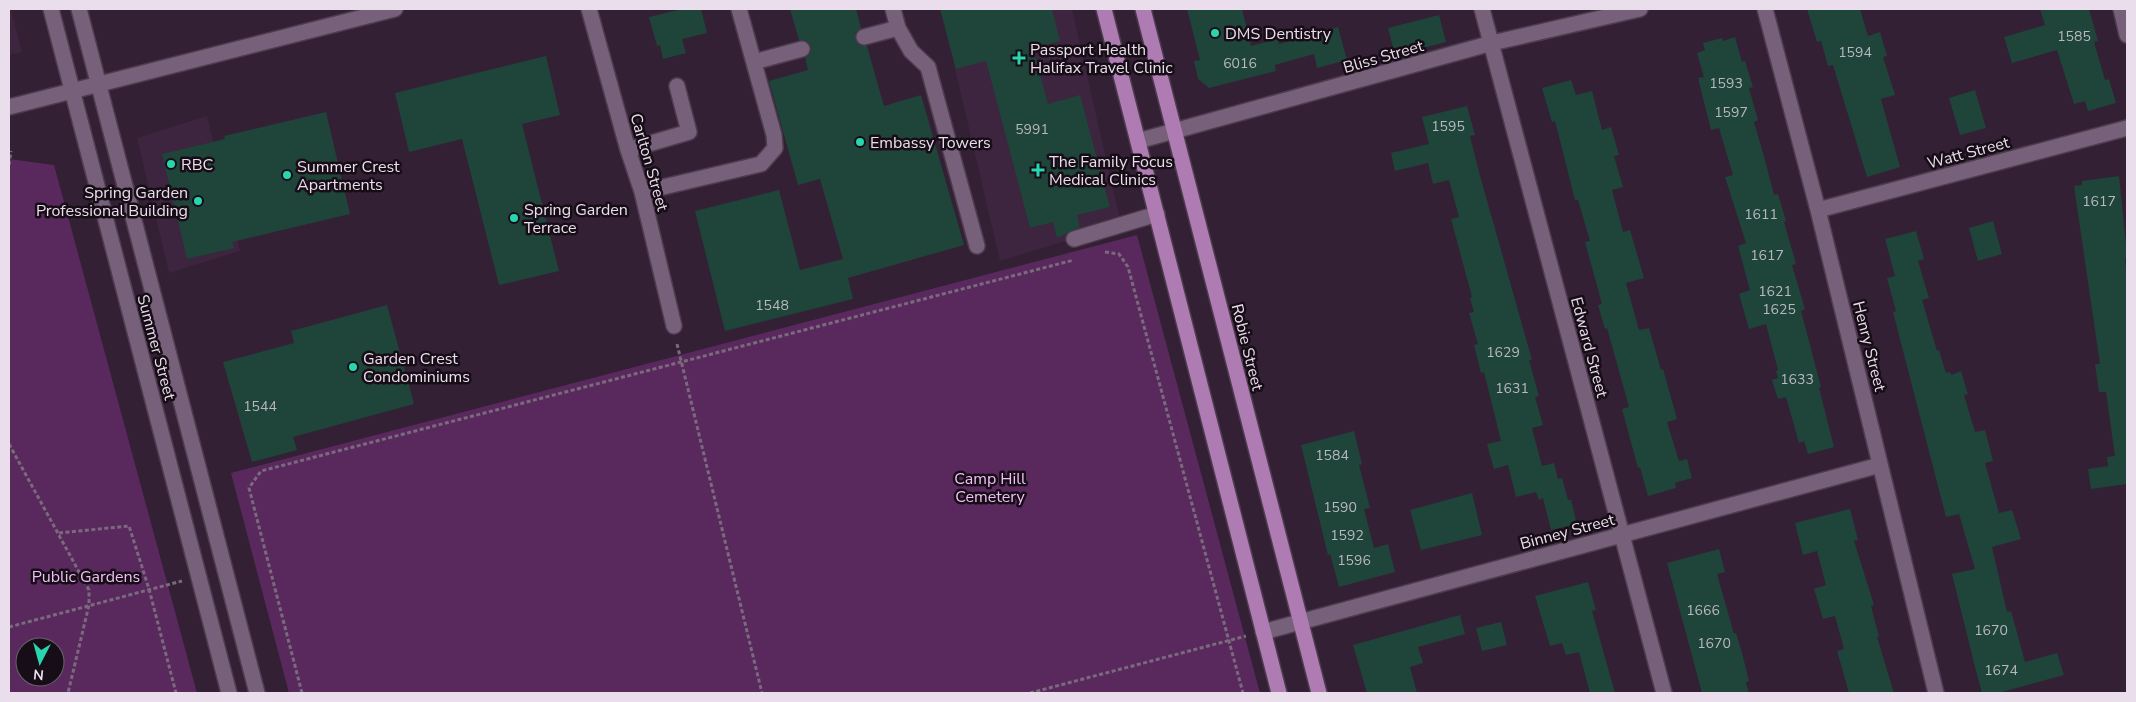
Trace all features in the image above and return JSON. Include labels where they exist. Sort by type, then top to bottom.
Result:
[{"type":"main road","points":[[1104,9],[1279,693]]},
{"type":"main road","name":"Robie Street","points":[[1143,9],[1319,693]]},
{"type":"street","name":"Summer Street","points":[[51,9],[229,693]]},
{"type":"street","name":"Summer Street","points":[[79,9],[257,693]]},
{"type":"street","points":[[9,107],[395,9]]},
{"type":"street","name":"Carlton Street","points":[[589,9],[628,150],[642,192],[674,326]]},
{"type":"street","points":[[642,192],[761,164],[775,148],[774,135],[739,9]]},
{"type":"street","points":[[893,9],[898,28],[911,52],[928,67],[977,246]]},
{"type":"street","name":"Edward Street","points":[[1482,9],[1664,693]]},
{"type":"street","name":"Bliss Street","points":[[1138,141],[1492,44],[1640,9]]},
{"type":"street","name":"Henry Street","points":[[1765,9],[1818,210],[1936,693]]},
{"type":"street","points":[[2121,9],[2127,35]]},
{"type":"street","points":[[864,37],[898,28]]},
{"type":"street","points":[[754,62],[802,49]]},
{"type":"street","points":[[628,150],[689,132],[677,86]]},
{"type":"street","name":"Watt Street","points":[[1818,210],[2127,128]]},
{"type":"street","points":[[1074,239],[1157,214]]},
{"type":"street","name":"Binney Street","points":[[1263,632],[1880,465]]},
{"type":"path","points":[[9,165],[11,151]]},
{"type":"path","points":[[1099,253],[1108,251],[1119,254],[1128,267],[1243,693]]},
{"type":"path","points":[[302,693],[249,488],[261,471],[1080,258]]},
{"type":"path","points":[[681,361],[762,693]]},
{"type":"path","points":[[9,448],[59,533],[89,590],[89,605],[68,693]]},
{"type":"path","points":[[59,533],[128,526],[149,589],[176,693]]},
{"type":"path","points":[[9,627],[199,577]]},
{"type":"path","points":[[1030,693],[1263,632]]},
{"type":"shaded area","points":[[9,9],[11,9],[22,52],[9,55]]},
{"type":"shaded area","points":[[941,9],[1072,9],[1121,224],[1000,261]]},
{"type":"shaded area","points":[[207,116],[240,251],[169,273],[137,138]]},
{"type":"green space","name":"Public Gardens","points":[[9,159],[54,165],[197,693],[9,693]]},
{"type":"green space","name":"Camp Hill Cemetery","points":[[1137,235],[1260,693],[289,693],[231,473]]},
{"type":"building","points":[[682,9],[701,9],[707,33],[682,39],[686,53],[663,59],[660,45],[657,46],[649,17]]},
{"type":"building","name":"Embassy Towers","points":[[790,9],[856,9],[861,28],[855,34],[855,40],[861,46],[867,46],[884,106],[921,95],[964,245],[848,278],[853,299],[725,331],[695,211],[779,190],[800,270],[843,259],[820,179],[798,185],[769,81],[808,70],[805,58],[811,52],[811,46],[805,40],[799,40]]},
{"type":"building","points":[[940,9],[1052,9],[1060,41],[1033,48],[1048,104],[1080,95],[1110,207],[1077,215],[1080,227],[1057,238],[1053,222],[1030,228],[986,61],[956,69]]},
{"type":"building","points":[[1187,9],[1242,9],[1251,46],[1278,39],[1279,44],[1338,27],[1347,60],[1317,68],[1314,54],[1275,65],[1276,71],[1209,88],[1198,79],[1194,61],[1200,60]]},
{"type":"building","points":[[1807,9],[1860,9],[1868,36],[1880,32],[1887,56],[1883,57],[1895,95],[1881,99],[1900,167],[1867,177],[1833,65],[1828,66],[1821,41],[1817,42]]},
{"type":"building","points":[[2040,9],[2089,9],[2098,41],[2094,42],[2105,80],[2109,79],[2116,103],[2088,111],[2085,101],[2074,104],[2057,50],[2012,63],[2004,37],[2045,25]]},
{"type":"building","points":[[1439,15],[1446,42],[1395,55],[1388,28]]},
{"type":"building","points":[[1735,37],[1742,62],[1745,61],[1753,87],[1749,88],[1758,120],[1754,122],[1774,195],[1778,194],[1786,221],[1784,222],[1796,264],[1792,265],[1805,309],[1801,311],[1821,387],[1819,388],[1834,447],[1808,454],[1804,441],[1799,443],[1786,397],[1778,399],[1772,380],[1778,378],[1776,371],[1778,370],[1766,324],[1749,329],[1739,294],[1750,290],[1738,246],[1746,243],[1725,177],[1733,175],[1719,128],[1711,130],[1698,78],[1704,77],[1697,53],[1705,50],[1703,43],[1722,38],[1723,41]]},
{"type":"building","name":"Spring Garden Terrace","points":[[546,56],[560,115],[522,124],[559,271],[499,285],[462,139],[409,152],[395,93]]},
{"type":"building","points":[[1571,80],[1576,95],[1592,91],[1602,130],[1611,127],[1619,155],[1614,156],[1623,187],[1612,190],[1623,232],[1630,230],[1644,278],[1626,283],[1639,330],[1649,328],[1661,370],[1663,369],[1677,419],[1667,422],[1679,461],[1687,459],[1692,478],[1675,483],[1676,488],[1648,496],[1640,467],[1638,468],[1622,409],[1629,407],[1607,328],[1605,329],[1598,305],[1602,304],[1585,242],[1590,241],[1578,200],[1575,200],[1555,121],[1552,122],[1542,88]]},
{"type":"building","points":[[1975,90],[1986,128],[1960,135],[1949,98]]},
{"type":"building","points":[[1467,106],[1475,135],[1470,136],[1479,172],[1532,360],[1529,360],[1539,396],[1535,397],[1543,425],[1532,428],[1542,466],[1554,463],[1558,479],[1562,478],[1568,500],[1571,500],[1577,524],[1551,530],[1543,498],[1539,500],[1536,492],[1516,497],[1508,465],[1494,469],[1487,444],[1501,441],[1484,372],[1481,373],[1474,345],[1478,344],[1469,313],[1474,312],[1470,298],[1472,297],[1451,219],[1459,217],[1449,180],[1433,184],[1428,163],[1395,171],[1391,153],[1429,144],[1422,117]]},
{"type":"building","name":"Summer Crest Apartments","points":[[326,112],[350,214],[232,242],[234,248],[187,259],[162,154],[225,139],[224,136]]},
{"type":"building","points":[[2119,176],[2127,254],[2127,259],[2125,259],[2127,279],[2127,484],[2091,489],[2088,469],[2108,466],[2107,457],[2115,456],[2106,392],[2099,392],[2095,364],[2100,364],[2074,186],[2082,185],[2082,181]]},
{"type":"building","points":[[1993,221],[2002,254],[1978,261],[1969,228]]},
{"type":"building","points":[[1916,231],[1924,259],[1918,261],[1929,298],[1922,300],[1937,351],[1939,350],[1946,373],[1950,372],[1951,375],[1961,371],[1968,394],[1964,395],[1975,432],[1985,430],[1993,461],[1985,463],[1999,513],[2012,510],[2021,539],[1992,547],[2007,612],[2011,611],[2025,662],[2057,653],[2064,675],[1998,693],[1982,693],[1952,574],[1975,569],[1959,514],[1946,517],[1893,312],[1896,311],[1887,278],[1895,276],[1885,239]]},
{"type":"building","points":[[387,305],[414,404],[293,437],[297,450],[252,462],[223,362],[294,343],[291,331]]},
{"type":"building","points":[[1354,431],[1362,464],[1359,465],[1370,508],[1364,509],[1374,548],[1388,544],[1395,572],[1339,587],[1330,554],[1328,555],[1301,445]]},
{"type":"building","points":[[1472,493],[1482,535],[1421,550],[1410,510]]},
{"type":"building","points":[[1850,509],[1858,540],[1854,541],[1874,605],[1871,606],[1879,637],[1877,637],[1894,693],[1849,693],[1837,651],[1844,649],[1835,616],[1823,619],[1814,589],[1826,585],[1817,551],[1803,555],[1795,523]]},
{"type":"building","points":[[1719,549],[1725,572],[1717,574],[1734,634],[1736,633],[1742,653],[1749,681],[1746,682],[1749,693],[1702,693],[1667,563]]},
{"type":"building","points":[[1588,582],[1596,610],[1592,611],[1615,693],[1590,693],[1579,652],[1566,655],[1562,643],[1550,646],[1535,596]]},
{"type":"building","points":[[1460,615],[1465,634],[1418,647],[1423,663],[1410,667],[1417,693],[1367,693],[1353,645]]},
{"type":"building","points":[[1501,622],[1507,645],[1482,651],[1476,628]]},
{"type":"place","name":"DMS Dentistry","points":[[1215,33]]},
{"type":"place","name":"Passport Health Halifax Travel Clinic","points":[[1019,58]]},
{"type":"place","name":"Embassy Towers","points":[[860,142]]},
{"type":"place","name":"RBC","points":[[171,164]]},
{"type":"place","name":"The Family Focus Medical Clinics","points":[[1038,170]]},
{"type":"place","name":"Summer Crest Apartments","points":[[287,175]]},
{"type":"place","name":"Spring Garden Professional Building","points":[[198,201]]},
{"type":"place","name":"Spring Garden Terrace","points":[[514,218]]},
{"type":"place","name":"Garden Crest Condominiums","points":[[353,367]]}]
